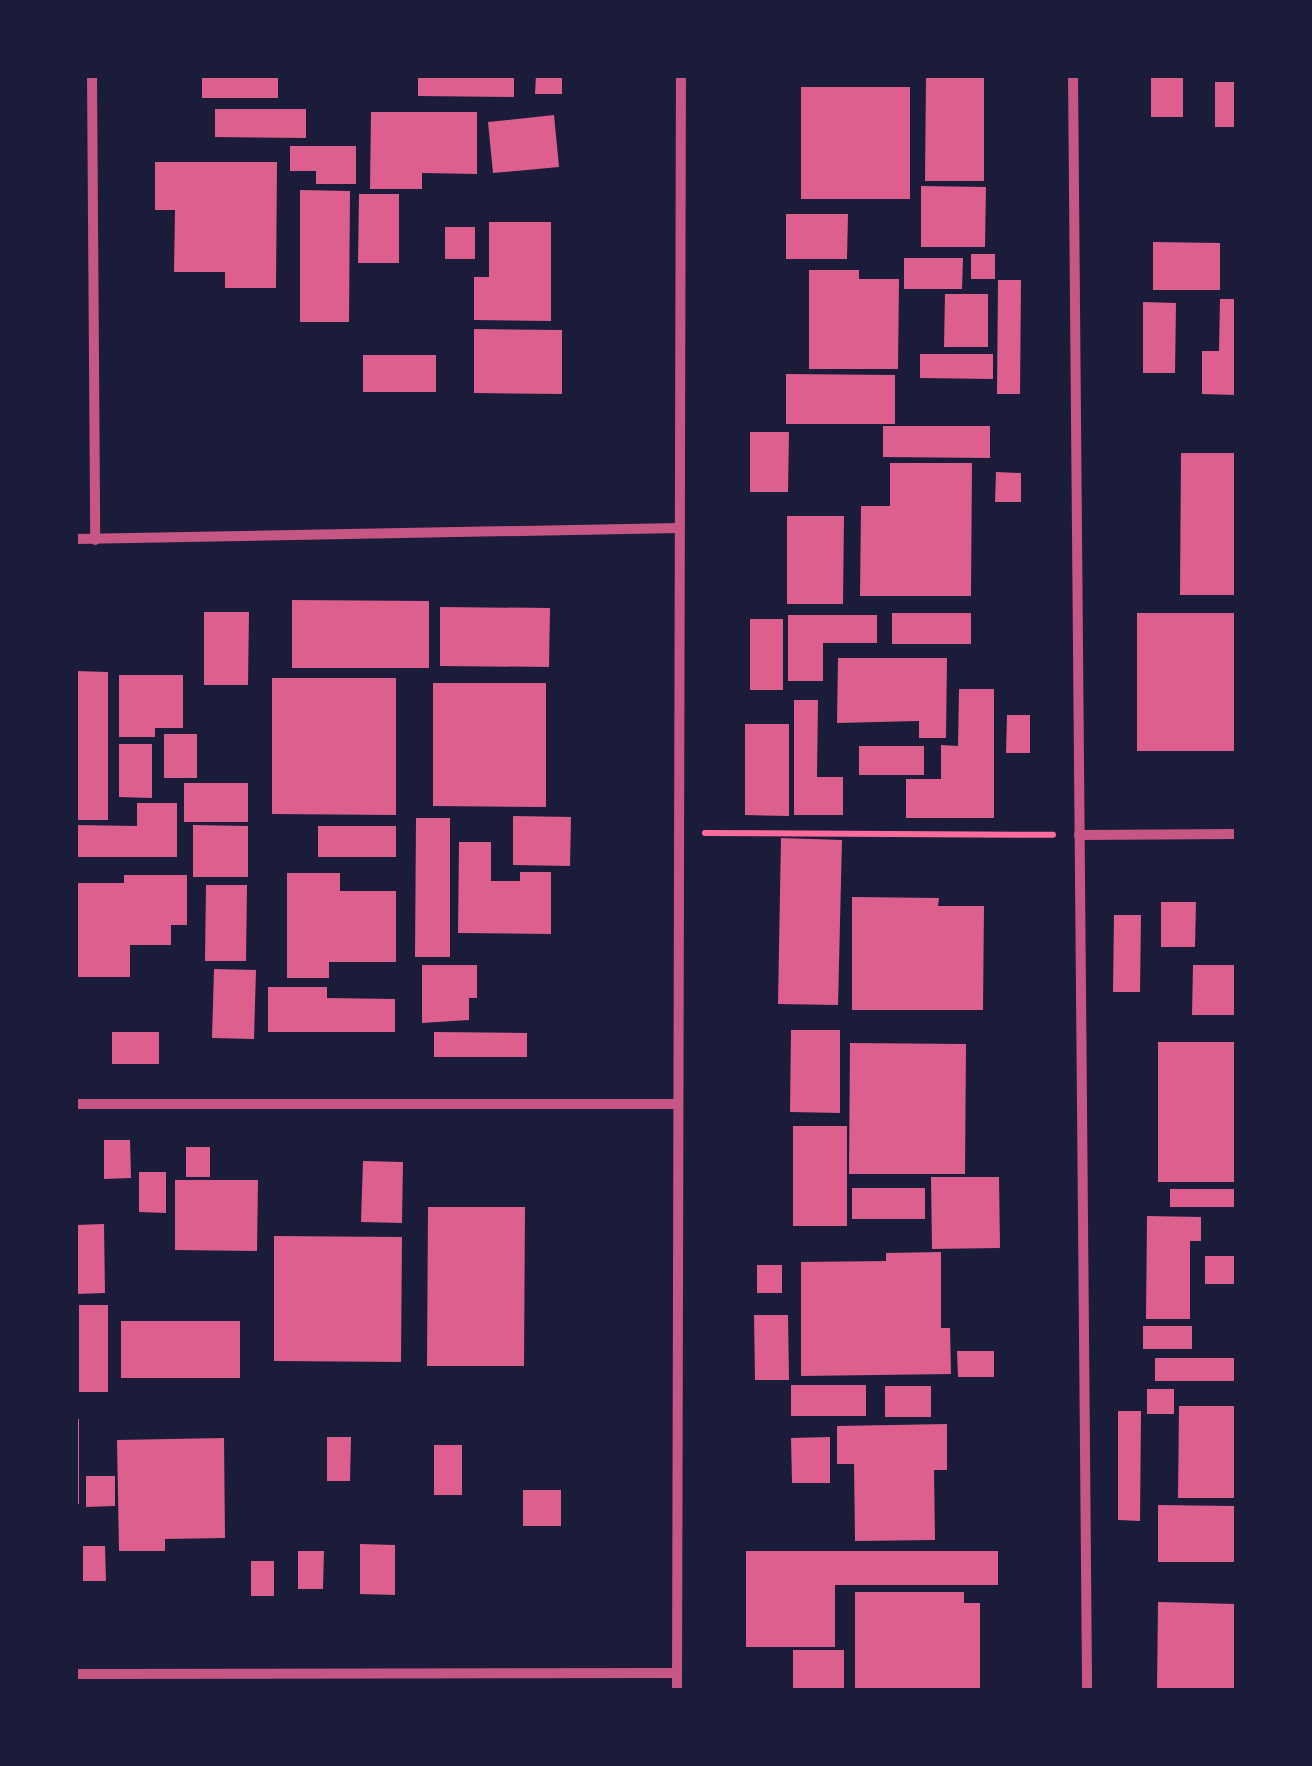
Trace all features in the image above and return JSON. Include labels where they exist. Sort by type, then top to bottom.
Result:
[{"type":"street","points":[[92,75],[95,540]]},
{"type":"street","points":[[676,1691],[681,75]]},
{"type":"street","points":[[1073,75],[1087,1691]]},
{"type":"street","points":[[75,540],[680,528]]},
{"type":"street","points":[[1079,835],[1237,834]]},
{"type":"street","points":[[75,1104],[678,1104]]},
{"type":"street","points":[[75,1674],[676,1673]]},
{"type":"path","points":[[679,832],[1079,835]]},
{"type":"building","points":[[202,75],[278,75],[278,98],[202,98]]},
{"type":"building","points":[[418,75],[514,75],[514,97],[418,96]]},
{"type":"building","points":[[536,75],[562,75],[562,94],[535,94]]},
{"type":"building","points":[[1151,75],[1183,75],[1183,117],[1151,117]]},
{"type":"building","points":[[926,77],[984,77],[984,181],[925,181]]},
{"type":"building","points":[[1215,82],[1237,82],[1237,127],[1215,127]]},
{"type":"building","points":[[801,87],[910,87],[910,199],[801,199]]},
{"type":"building","points":[[215,109],[306,109],[306,138],[215,137]]},
{"type":"building","points":[[371,112],[477,112],[477,174],[422,173],[422,189],[370,189]]},
{"type":"building","points":[[554,115],[559,167],[493,173],[488,122]]},
{"type":"building","points":[[290,146],[356,146],[356,184],[316,184],[316,171],[290,171]]},
{"type":"building","points":[[155,162],[277,162],[276,288],[225,288],[225,272],[174,272],[175,210],[155,210]]},
{"type":"building","points":[[921,186],[986,187],[985,247],[921,247]]},
{"type":"building","points":[[300,190],[350,191],[349,322],[300,322]]},
{"type":"building","points":[[359,194],[399,194],[399,263],[358,263]]},
{"type":"building","points":[[786,214],[848,214],[847,259],[786,259]]},
{"type":"building","points":[[489,222],[551,222],[551,321],[474,320],[474,277],[489,277]]},
{"type":"building","points":[[445,227],[475,227],[475,259],[445,259]]},
{"type":"building","points":[[1153,242],[1220,243],[1220,290],[1153,290]]},
{"type":"building","points":[[971,254],[995,254],[995,279],[971,279]]},
{"type":"building","points":[[904,258],[963,258],[962,289],[904,289]]},
{"type":"building","points":[[809,270],[859,270],[859,279],[899,279],[898,369],[809,369]]},
{"type":"building","points":[[998,280],[1021,280],[1020,394],[997,394]]},
{"type":"building","points":[[945,294],[988,294],[988,347],[944,347]]},
{"type":"building","points":[[1220,299],[1237,299],[1237,395],[1202,394],[1202,351],[1219,351]]},
{"type":"building","points":[[1143,302],[1176,303],[1175,373],[1143,373]]},
{"type":"building","points":[[474,329],[562,330],[562,394],[474,393]]},
{"type":"building","points":[[920,354],[993,354],[993,379],[920,378]]},
{"type":"building","points":[[363,355],[436,355],[436,392],[363,392]]},
{"type":"building","points":[[786,374],[895,375],[895,424],[786,424]]},
{"type":"building","points":[[883,426],[990,426],[990,458],[883,457]]},
{"type":"building","points":[[750,432],[789,432],[788,492],[750,492]]},
{"type":"building","points":[[1181,453],[1237,453],[1237,595],[1180,595]]},
{"type":"building","points":[[890,463],[972,463],[971,596],[860,596],[861,506],[890,506]]},
{"type":"building","points":[[996,472],[1021,473],[1021,502],[995,502]]},
{"type":"building","points":[[787,516],[844,516],[843,604],[787,604]]},
{"type":"building","points":[[292,600],[429,601],[429,668],[292,668]]},
{"type":"building","points":[[440,607],[550,608],[549,667],[440,666]]},
{"type":"building","points":[[204,612],[249,612],[248,685],[204,685]]},
{"type":"building","points":[[892,613],[971,613],[971,644],[892,644]]},
{"type":"building","points":[[1137,613],[1237,613],[1237,751],[1137,751]]},
{"type":"building","points":[[788,615],[877,615],[877,643],[823,643],[823,681],[788,681]]},
{"type":"building","points":[[750,619],[783,619],[783,690],[750,690]]},
{"type":"building","points":[[838,658],[947,658],[946,738],[919,738],[919,721],[837,723]]},
{"type":"building","points":[[75,671],[108,672],[108,820],[75,820]]},
{"type":"building","points":[[119,675],[183,675],[183,728],[155,728],[155,737],[119,737]]},
{"type":"building","points":[[272,678],[396,678],[396,815],[272,814]]},
{"type":"building","points":[[433,683],[546,683],[546,807],[433,806]]},
{"type":"building","points":[[959,689],[994,689],[994,818],[906,818],[906,779],[941,779],[941,745],[958,746]]},
{"type":"building","points":[[794,700],[818,700],[817,777],[843,777],[843,815],[794,815]]},
{"type":"building","points":[[1007,715],[1030,715],[1030,753],[1006,753]]},
{"type":"building","points":[[745,724],[789,724],[789,816],[745,815]]},
{"type":"building","points":[[164,734],[197,734],[197,778],[164,778]]},
{"type":"building","points":[[119,744],[152,744],[152,798],[119,797]]},
{"type":"building","points":[[859,746],[924,746],[924,775],[859,775]]},
{"type":"building","points":[[184,783],[248,783],[248,822],[184,822]]},
{"type":"building","points":[[137,803],[177,803],[177,857],[75,857],[75,825],[137,826]]},
{"type":"building","points":[[513,816],[571,817],[570,866],[513,865]]},
{"type":"building","points":[[416,818],[450,818],[450,957],[415,957]]},
{"type":"building","points":[[193,825],[248,826],[248,877],[193,877]]},
{"type":"building","points":[[318,826],[396,826],[396,857],[318,857]]},
{"type":"building","points":[[781,838],[842,840],[838,1005],[778,1004]]},
{"type":"building","points":[[459,842],[491,842],[491,881],[520,881],[520,872],[551,872],[551,934],[458,933]]},
{"type":"building","points":[[287,873],[340,873],[340,891],[396,891],[396,962],[329,962],[329,978],[287,978]]},
{"type":"building","points":[[124,875],[187,875],[187,925],[171,925],[171,945],[130,945],[130,977],[75,977],[75,883],[124,883]]},
{"type":"building","points":[[206,885],[247,885],[246,961],[205,961]]},
{"type":"building","points":[[852,897],[939,898],[938,906],[984,906],[983,1010],[852,1010]]},
{"type":"building","points":[[1161,902],[1196,902],[1195,947],[1161,947]]},
{"type":"building","points":[[1114,915],[1141,915],[1140,992],[1113,992]]},
{"type":"building","points":[[422,965],[477,965],[477,998],[469,998],[469,1020],[422,1023]]},
{"type":"building","points":[[1193,965],[1234,965],[1234,1015],[1192,1015]]},
{"type":"building","points":[[214,969],[256,970],[254,1039],[212,1038]]},
{"type":"building","points":[[268,987],[327,987],[327,998],[395,999],[395,1032],[268,1032]]},
{"type":"building","points":[[791,1030],[840,1030],[840,1113],[790,1112]]},
{"type":"building","points":[[112,1032],[159,1032],[159,1064],[112,1064]]},
{"type":"building","points":[[434,1032],[527,1033],[527,1057],[434,1057]]},
{"type":"building","points":[[1158,1042],[1237,1042],[1237,1182],[1158,1182]]},
{"type":"building","points":[[850,1043],[966,1044],[965,1174],[849,1174]]},
{"type":"building","points":[[793,1126],[847,1126],[847,1226],[793,1226]]},
{"type":"building","points":[[104,1140],[130,1140],[131,1178],[104,1179]]},
{"type":"building","points":[[186,1147],[210,1147],[210,1177],[186,1177]]},
{"type":"building","points":[[363,1161],[403,1162],[402,1223],[361,1222]]},
{"type":"building","points":[[139,1172],[166,1172],[166,1213],[139,1212]]},
{"type":"building","points":[[931,1177],[999,1177],[1000,1248],[932,1249]]},
{"type":"building","points":[[175,1180],[258,1180],[257,1251],[175,1250]]},
{"type":"building","points":[[852,1188],[925,1188],[925,1219],[852,1219]]},
{"type":"building","points":[[1170,1189],[1237,1189],[1237,1207],[1170,1207]]},
{"type":"building","points":[[428,1207],[525,1207],[524,1366],[427,1366]]},
{"type":"building","points":[[1147,1216],[1201,1217],[1201,1241],[1190,1241],[1190,1319],[1146,1319]]},
{"type":"building","points":[[104,1224],[105,1293],[76,1294],[75,1225]]},
{"type":"building","points":[[274,1236],[402,1237],[401,1362],[274,1361]]},
{"type":"building","points":[[941,1252],[941,1328],[950,1328],[951,1374],[801,1376],[801,1262],[886,1261],[886,1253]]},
{"type":"building","points":[[1205,1256],[1237,1256],[1237,1284],[1205,1284]]},
{"type":"building","points":[[757,1265],[782,1265],[782,1293],[757,1293]]},
{"type":"building","points":[[79,1305],[108,1305],[108,1392],[79,1392]]},
{"type":"building","points":[[754,1315],[788,1315],[789,1380],[755,1380]]},
{"type":"building","points":[[121,1321],[240,1321],[240,1378],[121,1378]]},
{"type":"building","points":[[1143,1326],[1192,1326],[1192,1349],[1143,1349]]},
{"type":"building","points":[[957,1351],[994,1351],[994,1377],[958,1377]]},
{"type":"building","points":[[1155,1358],[1237,1358],[1237,1381],[1155,1381]]},
{"type":"building","points":[[791,1385],[866,1385],[866,1416],[791,1416]]},
{"type":"building","points":[[885,1386],[931,1386],[931,1417],[885,1417]]},
{"type":"building","points":[[1147,1389],[1174,1389],[1174,1414],[1147,1414]]},
{"type":"building","points":[[1179,1406],[1237,1406],[1237,1498],[1178,1498]]},
{"type":"building","points":[[1118,1411],[1141,1411],[1140,1521],[1118,1520]]},
{"type":"building","points":[[75,1419],[79,1419],[79,1504],[75,1504]]},
{"type":"building","points":[[947,1424],[947,1470],[934,1470],[935,1540],[855,1541],[854,1464],[837,1464],[837,1426]]},
{"type":"building","points":[[327,1437],[351,1437],[350,1481],[327,1481]]},
{"type":"building","points":[[830,1437],[830,1483],[792,1483],[791,1438]]},
{"type":"building","points":[[224,1438],[225,1538],[165,1539],[165,1551],[119,1551],[117,1440]]},
{"type":"building","points":[[434,1445],[462,1445],[462,1495],[434,1495]]},
{"type":"building","points":[[86,1476],[115,1476],[115,1506],[86,1507]]},
{"type":"building","points":[[523,1490],[561,1490],[561,1526],[523,1526]]},
{"type":"building","points":[[1158,1505],[1234,1506],[1234,1562],[1158,1562]]},
{"type":"building","points":[[360,1544],[395,1545],[395,1595],[360,1594]]},
{"type":"building","points":[[83,1546],[105,1546],[106,1581],[83,1581]]},
{"type":"building","points":[[298,1551],[324,1551],[323,1589],[298,1589]]},
{"type":"building","points":[[746,1551],[998,1551],[998,1585],[835,1585],[835,1647],[746,1647]]},
{"type":"building","points":[[251,1561],[274,1561],[274,1596],[251,1596]]},
{"type":"building","points":[[855,1592],[964,1592],[964,1603],[980,1603],[980,1691],[855,1691]]},
{"type":"building","points":[[1158,1602],[1237,1604],[1237,1691],[1157,1691]]},
{"type":"building","points":[[793,1650],[844,1650],[844,1691],[793,1691]]}]
